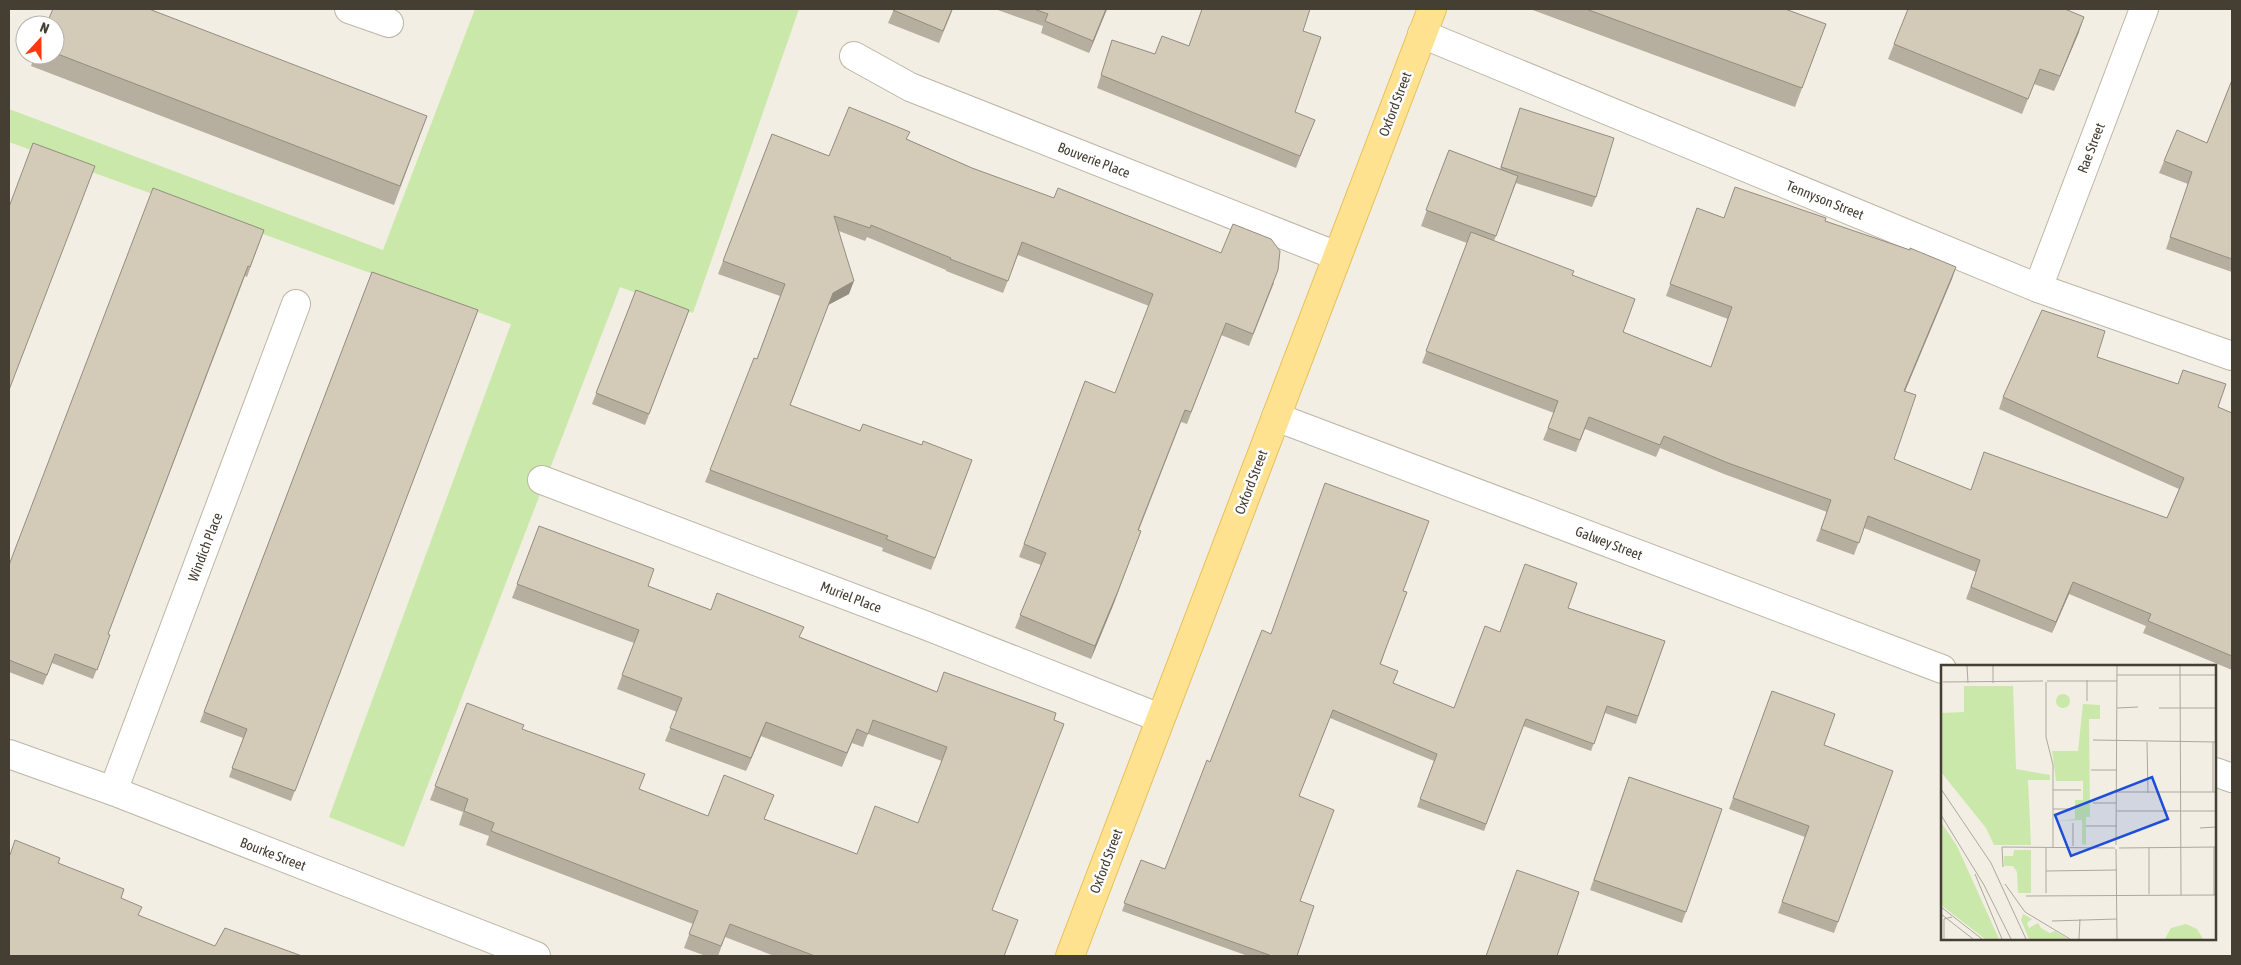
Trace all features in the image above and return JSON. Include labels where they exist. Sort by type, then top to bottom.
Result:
[{"type":"main road","name":"Oxford Street","points":[[1070,956],[1432,9]]},
{"type":"street","points":[[349,9],[389,23]]},
{"type":"street","name":"Rae Street","points":[[2038,288],[2144,9]]},
{"type":"street","name":"Tennyson Street","points":[[1422,34],[2038,288],[2232,356]]},
{"type":"street","name":"Bouverie Place","points":[[854,56],[910,88],[1337,256]]},
{"type":"street","name":"Windich Place","points":[[112,791],[296,304]]},
{"type":"street","name":"Galwey Street","points":[[1276,417],[1941,669]]},
{"type":"street","name":"Muriel Place","points":[[542,480],[926,626],[1160,718]]},
{"type":"street","name":"Bourke Street","points":[[9,754],[112,791],[536,956]]},
{"type":"street","points":[[2216,772],[2232,778]]},
{"type":"green space","points":[[475,9],[799,9],[693,313],[620,287],[404,847],[329,817],[511,324],[9,142],[9,109],[383,250]]},
{"type":"building","points":[[53,9],[149,9],[427,116],[400,186],[65,57],[65,15],[50,15]]},
{"type":"building","points":[[894,9],[952,9],[943,31]]},
{"type":"building","points":[[1034,9],[1106,9],[1093,41],[1045,21],[1048,14]]},
{"type":"building","points":[[1202,9],[1310,9],[1303,31],[1321,37],[1295,112],[1315,120],[1300,156],[1101,75],[1112,40],[1155,54],[1162,36],[1189,46]]},
{"type":"building","points":[[1586,9],[1785,9],[1826,24],[1802,88]]},
{"type":"building","points":[[1908,9],[2065,9],[2084,17],[2060,76],[2040,69],[2028,99],[1894,44]]},
{"type":"building","points":[[2232,80],[2232,259],[2170,237],[2192,172],[2164,161],[2177,130],[2207,143]]},
{"type":"building","points":[[849,107],[910,132],[906,139],[972,168],[1054,198],[1058,188],[1221,253],[1233,224],[1271,239],[1280,251],[1278,270],[1253,334],[1226,323],[1191,412],[1185,410],[1138,530],[1141,531],[1095,646],[1020,615],[1046,553],[1024,544],[1085,381],[1115,393],[1153,294],[1022,242],[1008,281],[950,259],[871,225],[870,228],[834,216],[854,281],[833,293],[790,405],[860,431],[863,424],[922,445],[923,441],[972,460],[935,558],[886,539],[888,536],[710,470],[754,358],[757,359],[785,284],[723,261],[772,134],[829,156]]},
{"type":"building","points":[[1520,108],[1614,138],[1596,197],[1501,167]]},
{"type":"building","points":[[33,143],[95,166],[9,390],[9,207]]},
{"type":"building","points":[[1449,150],[1518,176],[1496,236],[1426,210]]},
{"type":"building","points":[[1735,187],[1826,218],[1825,221],[1910,250],[1910,248],[1956,267],[1904,391],[1916,395],[1894,459],[1971,490],[1984,452],[2167,518],[2184,478],[2003,397],[2042,310],[2105,331],[2097,357],[2178,384],[2183,370],[2226,384],[2218,407],[2232,413],[2232,656],[2148,621],[2151,614],[2073,582],[2056,622],[1971,587],[1980,560],[1868,516],[1859,543],[1821,529],[1831,500],[1728,463],[1664,436],[1660,445],[1589,417],[1580,440],[1548,428],[1558,401],[1426,351],[1471,232],[1574,271],[1572,275],[1635,299],[1623,332],[1711,367],[1732,307],[1670,284],[1697,208],[1724,218]]},
{"type":"building","points":[[153,188],[264,230],[250,267],[248,266],[108,634],[110,635],[97,670],[55,654],[47,675],[9,660],[9,565]]},
{"type":"building","points":[[372,272],[478,310],[295,791],[232,768],[247,729],[204,712]]},
{"type":"building","points":[[636,290],[689,310],[649,414],[596,393]]},
{"type":"building","points":[[1325,483],[1429,521],[1403,591],[1407,592],[1380,664],[1398,671],[1393,683],[1454,708],[1485,626],[1500,632],[1525,564],[1577,583],[1568,608],[1665,641],[1638,716],[1607,706],[1594,744],[1526,719],[1486,824],[1420,799],[1437,754],[1333,710],[1299,796],[1334,810],[1300,901],[1314,906],[1297,956],[1272,956],[1124,903],[1141,860],[1165,869],[1207,760],[1210,762],[1262,630],[1271,634]]},
{"type":"building","points":[[539,526],[654,569],[648,586],[711,610],[717,593],[804,627],[799,637],[937,692],[944,672],[1056,713],[1054,720],[1064,724],[992,910],[1018,920],[1004,956],[815,956],[730,924],[721,946],[689,934],[698,911],[491,831],[494,823],[464,811],[468,799],[435,786],[467,703],[524,725],[522,729],[645,774],[639,789],[708,816],[724,775],[774,795],[764,819],[857,854],[875,806],[918,823],[947,747],[873,720],[868,734],[857,729],[847,753],[766,722],[751,758],[670,728],[682,698],[622,675],[639,630],[517,584]]},
{"type":"building","points":[[1772,691],[1835,714],[1824,745],[1893,771],[1838,922],[1782,902],[1809,826],[1733,798]]},
{"type":"building","points":[[1629,777],[1722,809],[1686,912],[1594,880]]},
{"type":"building","points":[[15,840],[60,858],[58,863],[124,889],[121,898],[142,907],[138,915],[215,946],[225,928],[302,956],[9,956],[9,855]]},
{"type":"building","points":[[1517,870],[1579,892],[1557,956],[1486,956]]}]
